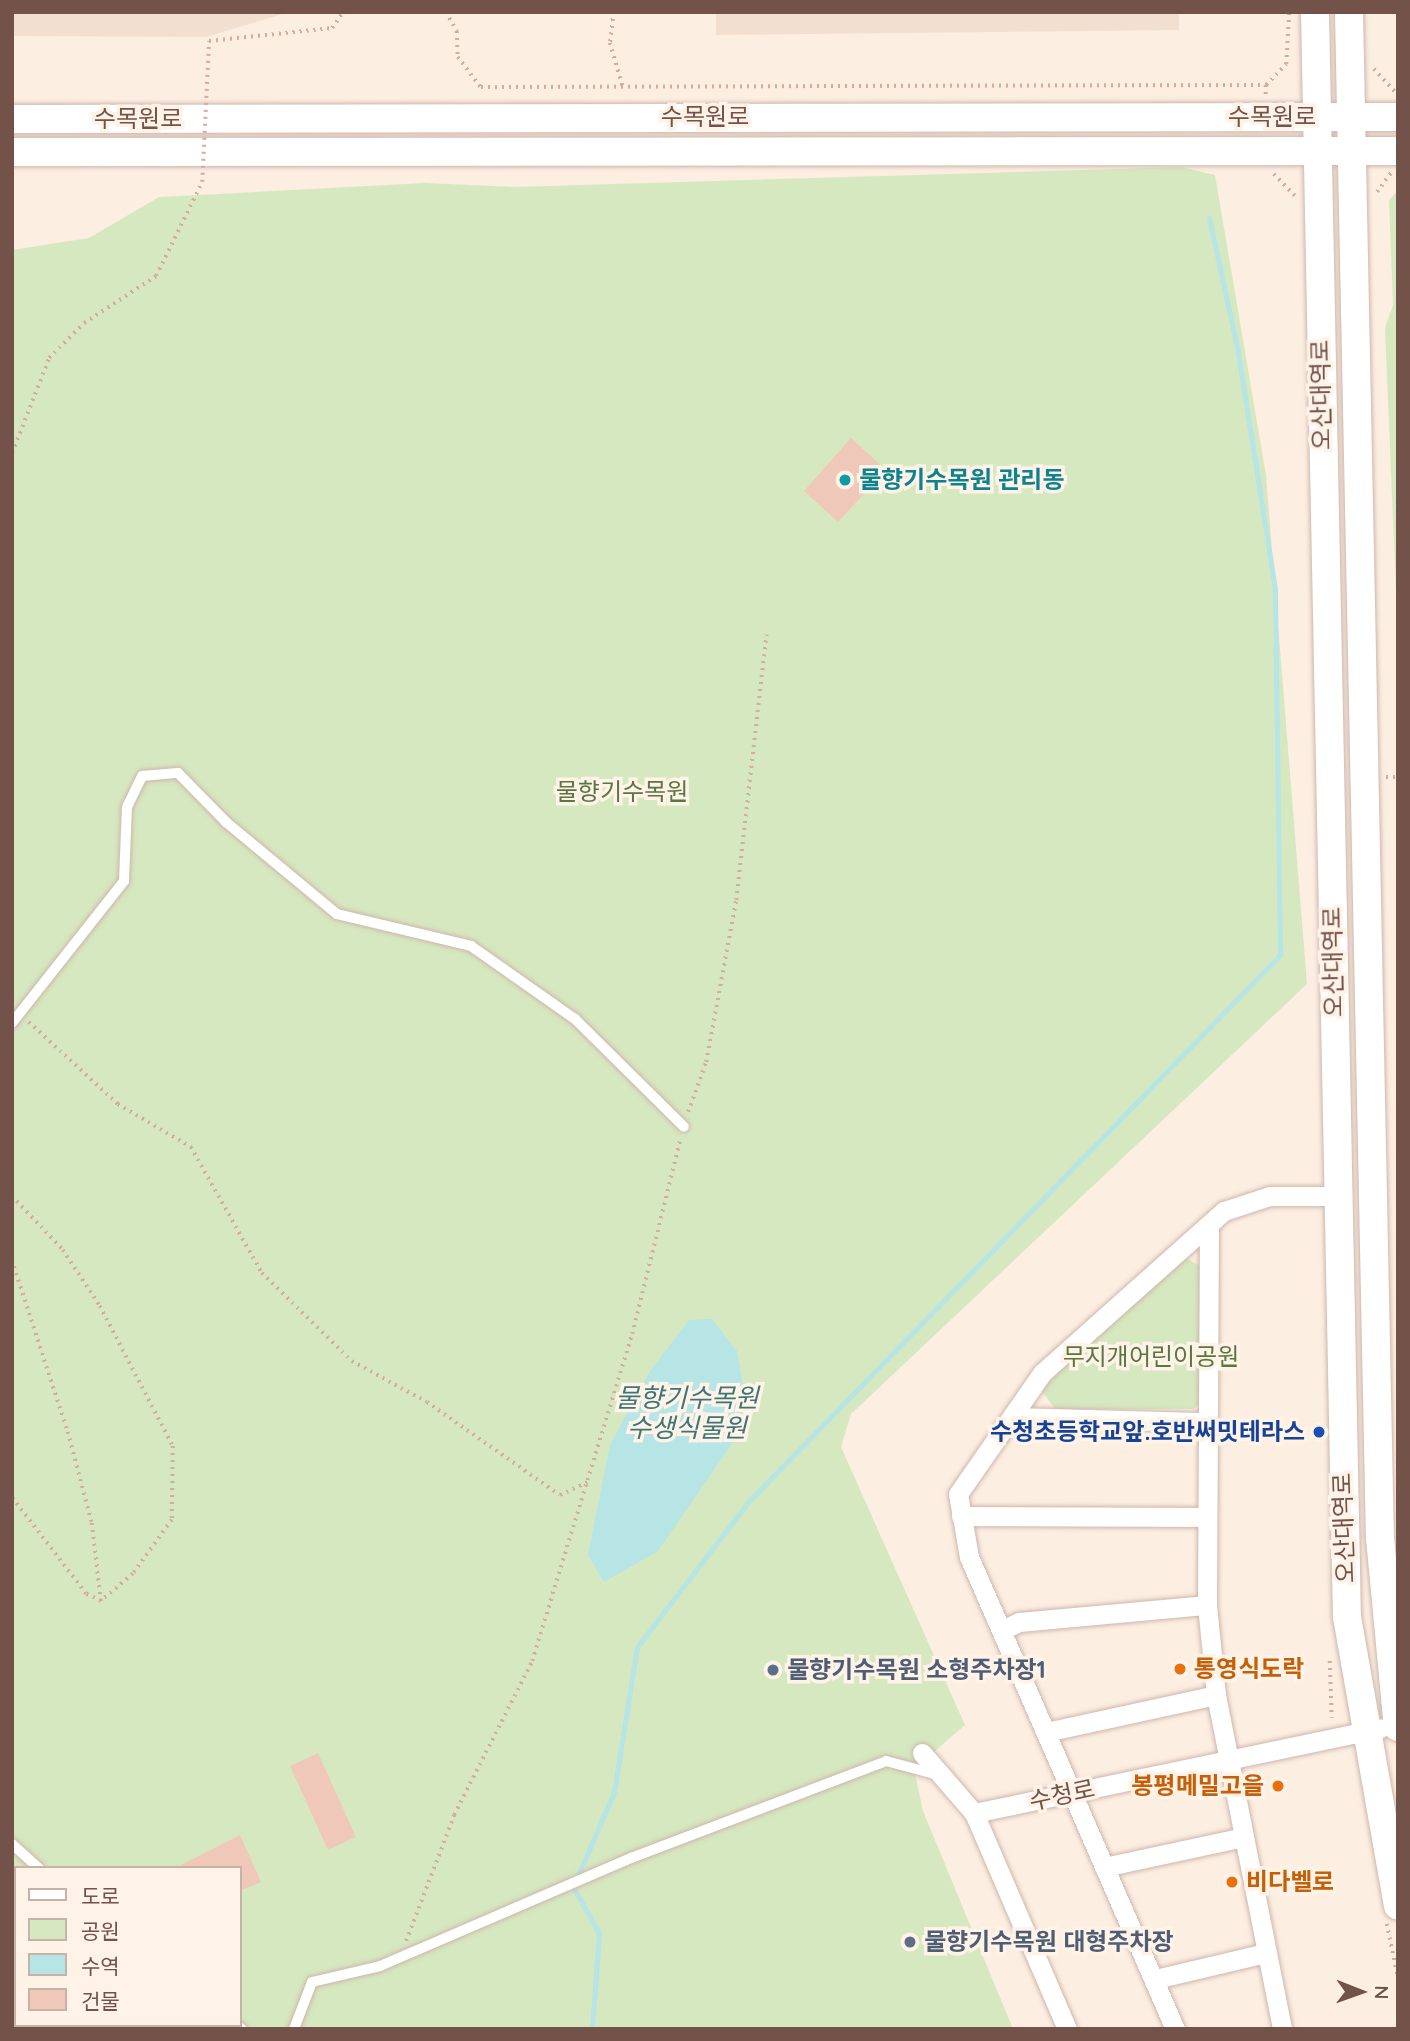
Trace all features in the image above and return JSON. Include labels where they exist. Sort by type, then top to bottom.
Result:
[{"type":"main road","name":"오산대역로","points":[[1315,12],[1347,1616],[1363,1732],[1398,1906]]},
{"type":"main road","name":"오산대역로","points":[[1349,12],[1380,1538],[1398,1725]]},
{"type":"main road","name":"수목원로","points":[[12,119],[1398,117]]},
{"type":"main road","name":"수목원로","points":[[12,152],[1398,151]]},
{"type":"street","points":[[1175,2029],[969,1557],[958,1494],[1042,1373],[1170,1254],[1209,1227],[1224,1211],[1251,1200],[1337,1196]]},
{"type":"street","points":[[1209,1227],[1209,1422],[1205,1517],[1207,1605],[1216,1695],[1282,2029]]},
{"type":"street","points":[[1012,1417],[1209,1422]]},
{"type":"street","points":[[961,1516],[1205,1517]]},
{"type":"street","points":[[1002,1630],[1019,1622],[1207,1605]]},
{"type":"street","points":[[1046,1732],[1216,1695]]},
{"type":"street","name":"수청로","points":[[974,1813],[1398,1725]]},
{"type":"street","points":[[922,1753],[948,1777],[974,1813],[1067,2029]]},
{"type":"street","points":[[1104,1867],[1244,1837]]},
{"type":"street","points":[[1155,1979],[1266,1954]]},
{"type":"lane","points":[[12,1023],[124,881],[127,807],[142,776],[178,772],[226,822],[337,914],[471,946],[575,1019],[684,1126]]},
{"type":"lane","points":[[294,2029],[312,1982],[390,1961],[582,1884],[622,1863],[886,1761],[948,1777]]},
{"type":"lane","points":[[12,1844],[37,1866]]},
{"type":"path","points":[[12,453],[49,358],[84,323],[156,276],[202,182],[209,41],[332,28],[343,12]]},
{"type":"path","points":[[446,12],[457,31],[458,57],[481,87],[1266,85],[1286,64],[1289,12]]},
{"type":"path","points":[[614,12],[610,43],[623,87]]},
{"type":"path","points":[[1372,63],[1380,82],[1398,94]]},
{"type":"path","points":[[1374,201],[1386,177],[1398,170]]},
{"type":"path","points":[[390,1961],[403,1947],[454,1815],[532,1661],[589,1481],[684,1126],[706,1062],[736,900],[766,635]]},
{"type":"path","points":[[20,1013],[118,1104],[191,1147],[262,1273],[352,1361],[427,1402],[560,1495],[589,1481]]},
{"type":"path","points":[[12,1196],[63,1250],[100,1306],[173,1446],[172,1520],[133,1574],[101,1601]]},
{"type":"path","points":[[12,1260],[68,1432],[92,1523],[101,1601]]},
{"type":"path","points":[[12,1498],[86,1594],[101,1601]]},
{"type":"shaded area","points":[[12,12],[289,12],[206,37],[12,36]]},
{"type":"shaded area","points":[[716,12],[1179,12],[1179,30],[716,35]]},
{"type":"green space","name":"물향기수목원","points":[[1181,167],[1215,175],[1266,475],[1307,984],[851,1414],[841,1447],[965,1725],[914,1769],[923,1811],[1013,2029],[12,2029],[12,250],[89,238],[159,197],[425,183],[515,187]]},
{"type":"green space","points":[[1398,190],[1398,639],[1385,328],[1393,305],[1389,200]]},
{"type":"green space","name":"무지개어린이공원","points":[[1179,1254],[1204,1268],[1204,1400],[1194,1409],[1055,1409],[1041,1390]]},
{"type":"water","name":"물향기수목원 수생식물원","points":[[712,1319],[737,1351],[743,1385],[740,1432],[658,1551],[604,1582],[588,1555],[610,1445],[650,1371],[689,1320]]},
{"type":"building","name":"물향기수목원 관리동","points":[[851,438],[886,470],[838,522],[804,491]]},
{"type":"building","points":[[318,1753],[356,1837],[328,1850],[290,1766]]},
{"type":"building","points":[[240,1835],[261,1882],[242,1890],[242,1866],[179,1866]]},
{"type":"waterway","points":[[592,2029],[599,1933],[573,1887],[614,1792],[637,1647],[749,1501],[1280,955],[1275,589],[1237,347],[1209,218]]},
{"type":"place","name":"물향기수목원 관리동","points":[[845,480]]},
{"type":"place","name":"수청초등학교앞.호반써밋테라스","points":[[1319,1432]]},
{"type":"place","name":"통영식도락","points":[[1180,1669]]},
{"type":"place","name":"물향기수목원 소형주차장1","points":[[773,1670]]},
{"type":"place","name":"봉평메밀고을","points":[[1278,1786]]},
{"type":"place","name":"비다벨로","points":[[1232,1882]]},
{"type":"place","name":"물향기수목원 대형주차장","points":[[910,1942]]}]
